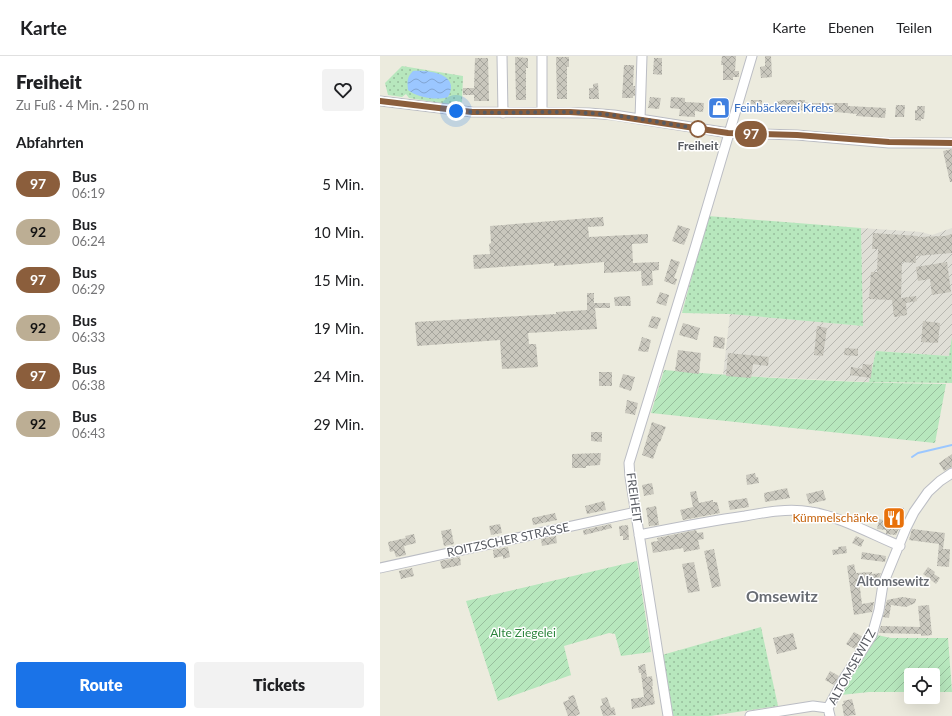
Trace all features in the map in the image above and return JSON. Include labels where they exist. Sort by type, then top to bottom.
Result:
[{"type":"street","points":[[502,56],[503,113]]},
{"type":"street","points":[[542,56],[542,112]]},
{"type":"street","points":[[640,119],[642,56]]},
{"type":"street","name":"FREIHEIT","points":[[668,716],[629,468],[752,56]]},
{"type":"street","points":[[380,101],[398,102],[456,111],[503,113],[589,113],[640,119],[728,133],[797,135],[889,142],[952,143]]},
{"type":"street","name":"ALTOMSEWITZ","points":[[829,712],[848,672],[872,635],[879,610],[883,584],[900,546],[906,528],[928,492],[952,473]]},
{"type":"street","points":[[639,535],[733,517],[774,511],[794,510],[828,516],[900,546]]},
{"type":"street","name":"ROITZSCHER STRASSE","points":[[380,568],[636,512]]},
{"type":"street","points":[[750,716],[813,706],[829,712]]},
{"type":"shaded area","points":[[861,228],[921,232],[932,235],[952,228],[952,336],[949,356],[876,351],[869,382],[723,375],[730,314],[863,326]]},
{"type":"green space","points":[[402,66],[463,76],[462,102],[456,102],[452,105],[409,98],[406,94],[402,97],[388,95],[385,83]]},
{"type":"green space","points":[[708,216],[861,228],[863,326],[730,314],[682,313]]},
{"type":"green space","points":[[952,336],[952,383],[869,382],[876,351],[949,356]]},
{"type":"green space","points":[[664,370],[805,380],[946,384],[935,443],[651,413]]},
{"type":"green space","name":"Alte Ziegelei","points":[[637,561],[651,652],[621,656],[615,634],[609,633],[564,646],[571,675],[498,701],[466,601]]},
{"type":"green space","points":[[761,627],[778,706],[710,716],[672,716],[662,655]]},
{"type":"green space","points":[[877,635],[891,638],[948,638],[952,692],[940,692],[940,668],[904,668],[904,692],[869,692],[841,695],[859,662]]},
{"type":"water","points":[[413,71],[427,71],[447,78],[451,89],[448,97],[438,99],[427,98],[416,95],[408,90],[408,79]]},
{"type":"building","points":[[722,56],[736,56],[735,71],[739,71],[739,77],[733,77],[733,80],[723,80],[723,65],[721,65]]},
{"type":"building","points":[[765,56],[771,56],[772,77],[761,78],[760,67],[765,66]]},
{"type":"building","points":[[515,57],[528,58],[528,68],[526,68],[526,100],[516,100]]},
{"type":"building","points":[[556,57],[569,57],[569,67],[567,67],[567,99],[557,99]]},
{"type":"building","points":[[475,58],[488,58],[489,101],[474,101],[474,95],[463,95],[463,88],[474,88]]},
{"type":"building","points":[[654,58],[662,58],[662,75],[653,74]]},
{"type":"building","points":[[624,65],[634,65],[633,86],[635,86],[635,96],[633,96],[633,98],[622,98]]},
{"type":"building","points":[[598,83],[599,99],[589,99],[589,88],[593,88],[593,84]]},
{"type":"building","points":[[650,97],[661,98],[659,109],[648,108]]},
{"type":"building","points":[[671,97],[685,98],[685,102],[704,103],[703,112],[695,111],[695,117],[679,116],[680,109],[670,108]]},
{"type":"building","points":[[713,100],[724,100],[724,112],[713,112]]},
{"type":"building","points":[[751,100],[762,100],[762,111],[750,111]]},
{"type":"building","points":[[783,100],[805,100],[805,102],[809,103],[848,103],[848,106],[886,108],[885,118],[856,116],[857,114],[836,112],[788,110],[788,112],[776,112],[776,102]]},
{"type":"building","points":[[896,105],[905,105],[904,117],[895,117]]},
{"type":"building","points":[[917,106],[925,106],[924,119],[921,119],[921,121],[915,120],[915,110],[917,110]]},
{"type":"building","points":[[952,149],[952,182],[950,182],[943,151]]},
{"type":"building","points":[[603,217],[604,226],[588,227],[589,237],[648,234],[648,243],[632,244],[633,263],[659,262],[659,270],[652,271],[653,285],[642,286],[641,271],[604,273],[604,262],[554,266],[554,263],[474,269],[473,255],[490,254],[490,226]]},
{"type":"building","points":[[678,225],[690,229],[684,245],[672,241]]},
{"type":"building","points":[[873,233],[918,237],[945,236],[952,234],[952,253],[916,256],[916,263],[902,262],[901,298],[916,296],[917,301],[906,303],[907,315],[894,317],[892,300],[869,299],[871,272],[877,272],[878,249],[872,249]]},
{"type":"building","points":[[671,259],[680,262],[674,278],[677,279],[675,285],[664,281]]},
{"type":"building","points":[[947,262],[951,292],[932,295],[930,279],[918,281],[916,267]]},
{"type":"building","points":[[660,292],[669,295],[666,306],[656,303]]},
{"type":"building","points":[[587,293],[594,293],[594,303],[610,303],[610,308],[595,308],[597,329],[528,333],[529,344],[536,344],[538,367],[502,369],[500,340],[417,346],[415,322],[556,314],[556,312],[587,310]]},
{"type":"building","points":[[630,296],[631,306],[615,306],[614,297]]},
{"type":"building","points":[[652,316],[661,318],[657,329],[648,327]]},
{"type":"building","points":[[923,321],[940,323],[938,343],[921,342]]},
{"type":"building","points":[[683,323],[700,328],[697,340],[679,335]]},
{"type":"building","points":[[817,326],[827,328],[823,356],[814,355]]},
{"type":"building","points":[[714,336],[725,338],[724,349],[713,347]]},
{"type":"building","points":[[642,337],[651,340],[648,352],[638,351]]},
{"type":"building","points":[[845,348],[858,349],[858,356],[844,355]]},
{"type":"building","points":[[678,350],[701,353],[699,374],[675,371]]},
{"type":"building","points":[[728,353],[769,357],[768,366],[753,364],[751,378],[726,376]]},
{"type":"building","points":[[863,364],[872,365],[871,378],[850,375],[851,367],[862,369]]},
{"type":"building","points":[[599,372],[612,372],[612,386],[599,386]]},
{"type":"building","points":[[623,374],[635,377],[631,391],[619,387]]},
{"type":"building","points":[[627,400],[638,403],[635,415],[625,413]]},
{"type":"building","points":[[652,422],[666,427],[653,459],[642,455]]},
{"type":"building","points":[[591,432],[602,432],[602,442],[591,441]]},
{"type":"building","points":[[601,453],[600,465],[586,466],[586,468],[572,468],[572,454]]},
{"type":"building","points":[[952,454],[952,467],[944,471],[939,463]]},
{"type":"building","points":[[755,473],[756,477],[758,477],[759,483],[747,485],[746,475]]},
{"type":"building","points":[[652,483],[654,494],[644,496],[642,485]]},
{"type":"building","points":[[787,488],[790,498],[765,502],[764,493]]},
{"type":"building","points":[[823,490],[826,500],[809,504],[806,494]]},
{"type":"building","points":[[696,491],[699,503],[713,500],[713,502],[717,502],[720,513],[683,520],[680,510],[693,507],[690,492]]},
{"type":"building","points":[[747,498],[749,507],[730,510],[728,501]]},
{"type":"building","points":[[604,501],[606,510],[587,514],[585,506]]},
{"type":"building","points":[[656,506],[659,525],[649,526],[646,508]]},
{"type":"building","points":[[897,507],[904,508],[901,524],[896,535],[886,534],[886,530],[877,529],[879,519],[892,522],[894,509],[896,510]]},
{"type":"building","points":[[555,513],[557,520],[533,525],[532,518]]},
{"type":"building","points":[[500,524],[502,533],[491,535],[489,526]]},
{"type":"building","points":[[611,524],[612,528],[584,535],[583,530]]},
{"type":"building","points":[[628,525],[629,540],[623,540],[623,536],[620,536],[619,526]]},
{"type":"building","points":[[451,529],[454,544],[444,546],[441,531]]},
{"type":"building","points":[[912,529],[945,533],[943,549],[950,549],[949,567],[937,566],[939,544],[909,540]]},
{"type":"building","points":[[696,530],[697,533],[703,532],[704,539],[698,540],[700,549],[684,552],[683,548],[653,553],[651,542],[658,541],[657,538]]},
{"type":"building","points":[[414,534],[416,543],[404,546],[406,555],[396,557],[394,551],[390,552],[388,542],[406,538],[405,536]]},
{"type":"building","points":[[556,536],[557,543],[542,546],[541,539]]},
{"type":"building","points":[[856,536],[864,540],[861,547],[852,543]]},
{"type":"building","points":[[846,546],[847,553],[833,555],[832,550],[838,549],[838,547]]},
{"type":"building","points":[[508,547],[510,557],[503,559],[503,556],[494,558],[493,550]]},
{"type":"building","points":[[714,549],[721,586],[712,588],[704,551]]},
{"type":"building","points":[[862,552],[886,556],[885,562],[861,559]]},
{"type":"building","points":[[460,557],[461,565],[442,569],[440,561]]},
{"type":"building","points":[[694,562],[700,591],[688,593],[682,564]]},
{"type":"building","points":[[854,564],[856,573],[881,573],[878,580],[859,581],[862,604],[874,602],[872,612],[854,615],[847,566]]},
{"type":"building","points":[[928,567],[940,578],[936,584],[923,574]]},
{"type":"building","points":[[412,568],[414,576],[401,579],[399,571]]},
{"type":"building","points":[[902,597],[916,599],[915,603],[906,607],[891,605],[889,618],[883,617],[887,600]]},
{"type":"building","points":[[929,605],[932,635],[921,636],[921,634],[879,633],[881,626],[920,627],[918,606]]},
{"type":"building","points":[[854,632],[863,637],[855,649],[846,644]]},
{"type":"building","points":[[793,633],[797,649],[777,654],[773,638]]},
{"type":"building","points":[[645,664],[647,677],[652,676],[655,704],[632,709],[631,699],[644,697],[641,673],[639,673],[638,666]]},
{"type":"building","points":[[830,671],[839,676],[834,685],[825,680]]},
{"type":"building","points":[[574,695],[580,714],[568,716],[563,702],[569,700],[568,697]]},
{"type":"building","points":[[607,697],[611,708],[614,707],[616,715],[603,716],[600,706],[603,705],[601,699]]},
{"type":"building","points":[[852,699],[856,715],[844,716],[843,701]]},
{"type":"waterway","points":[[912,457],[918,453],[952,445]]},
{"type":"bus line","name":"97","points":[[380,101],[472,112],[570,112],[614,115],[728,133],[797,135],[889,142],[952,143]]},
{"type":"place","name":"Feinbäckerei Krebs","points":[[719,108]]},
{"type":"place","name":"Freiheit","points":[[698,129]]},
{"type":"place","name":"Kümmelschänke","points":[[894,518]]},
{"type":"district","name":"Altomsewitz","points":[[893,581]]},
{"type":"district","name":"Omsewitz","points":[[782,596]]},
{"type":"route","points":[[456,111],[488,113],[589,113],[614,115],[700,129],[698,129]]}]
